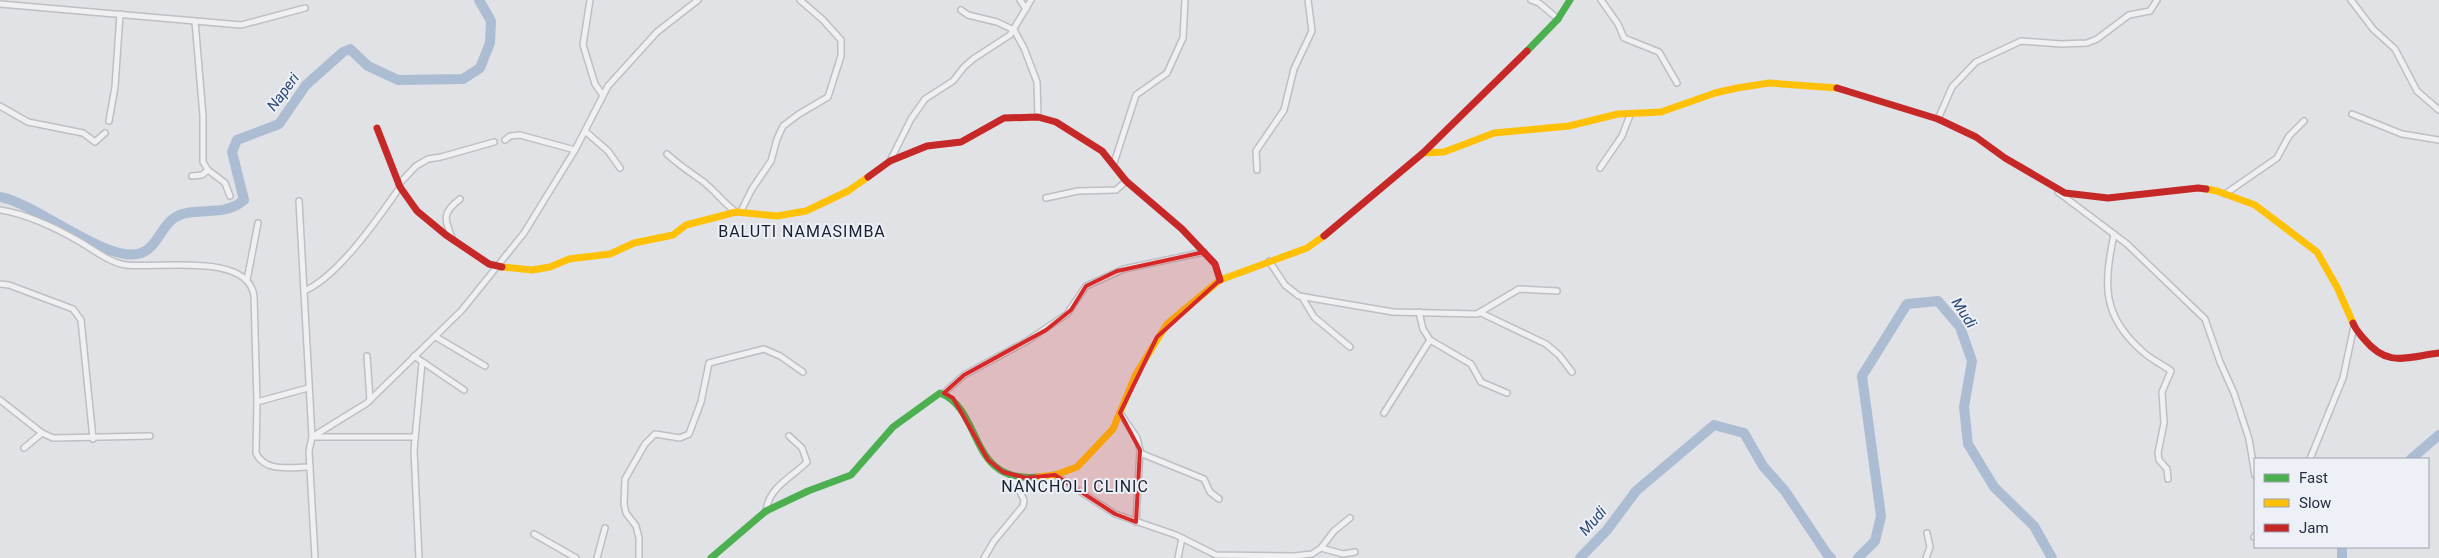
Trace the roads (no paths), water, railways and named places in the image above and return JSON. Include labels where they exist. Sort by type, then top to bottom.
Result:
[{"type":"street","points":[[590,0],[590,13],[582,40],[595,84],[602,94]]},
{"type":"street","points":[[312,437],[370,400],[414,356],[436,338],[478,292],[496,266],[524,233],[575,150],[602,94],[657,32],[698,0]]},
{"type":"street","points":[[377,128],[400,185],[417,211],[453,240],[496,266],[510,269],[543,269],[568,259],[610,254],[634,243],[673,235],[686,225],[739,211],[771,161],[783,126],[828,97],[842,48],[840,37],[800,0]]},
{"type":"street","points":[[1020,0],[1026,8]]},
{"type":"street","points":[[890,161],[911,119],[925,99],[953,81],[964,67],[1006,39],[1014,30],[1031,0]]},
{"type":"street","points":[[1114,164],[1136,95],[1167,73],[1180,46],[1184,34],[1185,0]]},
{"type":"street","points":[[1257,170],[1256,151],[1284,110],[1289,98],[1294,69],[1312,31],[1308,0]]},
{"type":"street","points":[[1531,0],[1539,3],[1558,19]]},
{"type":"street","points":[[944,393],[953,398],[988,460],[1012,476],[1026,478],[1055,475],[1077,467],[1085,461],[1112,430],[1136,374],[1157,337],[1167,324],[1220,280],[1246,268],[1270,262],[1317,242],[1423,153],[1534,46],[1558,19],[1570,0]]},
{"type":"street","points":[[1601,0],[1615,19],[1624,38],[1659,52],[1677,83]]},
{"type":"street","points":[[1938,119],[1952,87],[1976,62],[2021,42],[2061,44],[2087,43],[2097,40],[2129,15],[2150,11],[2157,0]]},
{"type":"street","points":[[2351,0],[2373,29],[2395,49],[2417,91],[2439,110]]},
{"type":"street","points":[[0,4],[246,25],[305,8]]},
{"type":"street","points":[[962,10],[968,15],[997,22],[1014,30],[1024,48],[1037,82],[1038,117]]},
{"type":"street","points":[[109,121],[115,87],[120,14]]},
{"type":"street","points":[[195,21],[203,116],[202,158],[208,170],[224,183],[230,196]]},
{"type":"street","points":[[1423,153],[1444,152],[1494,133],[1569,126],[1605,116],[1661,112],[1715,93],[1769,83],[1817,85],[1849,90],[1938,119],[1976,136],[2005,158],[2052,188],[2114,234],[2168,282],[2208,324],[2249,439],[2254,469]]},
{"type":"street","points":[[0,106],[28,122],[82,133],[94,141],[98,141],[105,133]]},
{"type":"street","points":[[2352,114],[2402,134],[2439,140]]},
{"type":"street","points":[[1600,168],[1622,136],[1630,115]]},
{"type":"street","points":[[667,154],[685,171],[701,180],[725,204],[739,211],[777,216],[806,211],[842,194],[890,161],[927,146],[961,142],[1004,118],[1016,116],[1038,117],[1056,122],[1089,140],[1114,164],[1126,181],[1204,252],[1215,264],[1220,280]]},
{"type":"street","points":[[2225,194],[2278,158],[2289,136],[2304,121]]},
{"type":"street","points":[[585,131],[608,151],[620,168]]},
{"type":"street","points":[[505,140],[510,136],[520,134],[575,150]]},
{"type":"street","points":[[304,292],[316,286],[334,270],[376,222],[400,185],[416,166],[428,159],[442,157],[494,142]]},
{"type":"street","points":[[192,176],[202,175],[208,170]]},
{"type":"street","points":[[1046,198],[1078,191],[1116,190],[1126,181]]},
{"type":"street","points":[[2052,188],[2078,196],[2108,198],[2198,188],[2225,194],[2255,205],[2311,246],[2337,287],[2354,326],[2372,348],[2382,356],[2393,359],[2439,352]]},
{"type":"street","points":[[453,240],[446,221],[446,213],[460,199]]},
{"type":"street","points":[[299,201],[312,437],[310,467],[315,558]]},
{"type":"street","points":[[0,210],[13,212],[41,224],[122,265],[203,266],[229,270],[247,280],[251,284],[254,296],[257,402],[256,448],[259,460],[266,466],[310,467]]},
{"type":"street","points":[[247,280],[258,223]]},
{"type":"street","points":[[2114,234],[2106,278],[2110,308],[2114,318],[2141,350],[2171,371],[2162,392],[2164,423],[2158,453],[2159,460],[2167,469],[2168,479]]},
{"type":"street","points":[[711,558],[766,511],[808,491],[851,475],[893,427],[936,395],[944,393],[964,375],[1027,341],[1067,314],[1086,286],[1124,269],[1204,252]]},
{"type":"street","points":[[1270,262],[1285,285],[1292,292],[1302,297],[1367,308],[1419,312],[1481,313],[1546,344],[1559,355],[1572,372]]},
{"type":"street","points":[[0,284],[73,309],[77,313],[81,320],[93,439]]},
{"type":"street","points":[[1481,313],[1519,289],[1557,291]]},
{"type":"street","points":[[1302,297],[1314,317],[1350,347]]},
{"type":"street","points":[[1419,312],[1423,329],[1430,340],[1472,364],[1481,382],[1507,393]]},
{"type":"street","points":[[2310,458],[2343,378],[2354,326]]},
{"type":"street","points":[[436,338],[485,366]]},
{"type":"street","points":[[1384,413],[1430,340]]},
{"type":"street","points":[[639,558],[636,526],[626,513],[624,504],[625,479],[652,435],[680,438],[689,434],[701,402],[709,363],[717,359],[764,349],[780,356],[803,372]]},
{"type":"street","points":[[367,356],[370,400]]},
{"type":"street","points":[[414,356],[464,390]]},
{"type":"street","points":[[419,558],[415,436],[422,363]]},
{"type":"street","points":[[257,402],[308,388]]},
{"type":"street","points":[[0,400],[42,432],[61,439],[150,436]]},
{"type":"street","points":[[1120,413],[1137,438],[1140,453],[1136,522]]},
{"type":"street","points":[[24,448],[42,432]]},
{"type":"street","points":[[312,437],[415,436]]},
{"type":"street","points":[[766,511],[767,501],[775,490],[807,462],[802,448],[789,436]]},
{"type":"street","points":[[1140,453],[1204,479],[1210,492],[1219,499]]},
{"type":"street","points":[[1055,475],[1115,514],[1154,526],[1216,555],[1294,556],[1312,554],[1321,548],[1334,531],[1350,518]]},
{"type":"street","points":[[984,558],[994,541],[1023,506],[1024,500],[1012,476]]},
{"type":"street","points":[[596,558],[605,528]]},
{"type":"street","points":[[1926,558],[1930,547],[1927,533]]},
{"type":"street","points":[[534,534],[576,558]]},
{"type":"street","points":[[1178,558],[1182,538]]},
{"type":"street","points":[[1321,548],[1343,554],[1355,552]]},
{"type":"waterway","name":"Naperi","points":[[0,197],[33,210],[91,242],[110,250],[127,254],[141,253],[152,245],[175,217],[190,212],[222,210],[237,205],[244,200],[232,152],[237,140],[279,124],[306,85],[343,52],[350,49],[368,66],[398,80],[463,79],[480,68],[490,43],[491,21],[479,0]]},
{"type":"waterway","name":"Mudi","points":[[1858,558],[1875,541],[1881,516],[1862,376],[1907,304],[1938,301],[1960,327],[1972,361],[1964,407],[1968,444],[1994,487],[2034,526],[2052,558]]},
{"type":"waterway","name":"Mudi","points":[[1580,558],[1607,530],[1636,491],[1714,425],[1744,433],[1763,466],[1785,491],[1831,558]]},
{"type":"waterway","name":"Mudi","points":[[2412,458],[2439,435]]},
{"type":"waterway","name":"Mudi","points":[[2342,548],[2342,558]]},
{"type":"district","name":"BALUTI NAMASIMBA","points":[[802,231]]},
{"type":"district","name":"NANCHOLI CLINIC","points":[[1075,486]]}]
